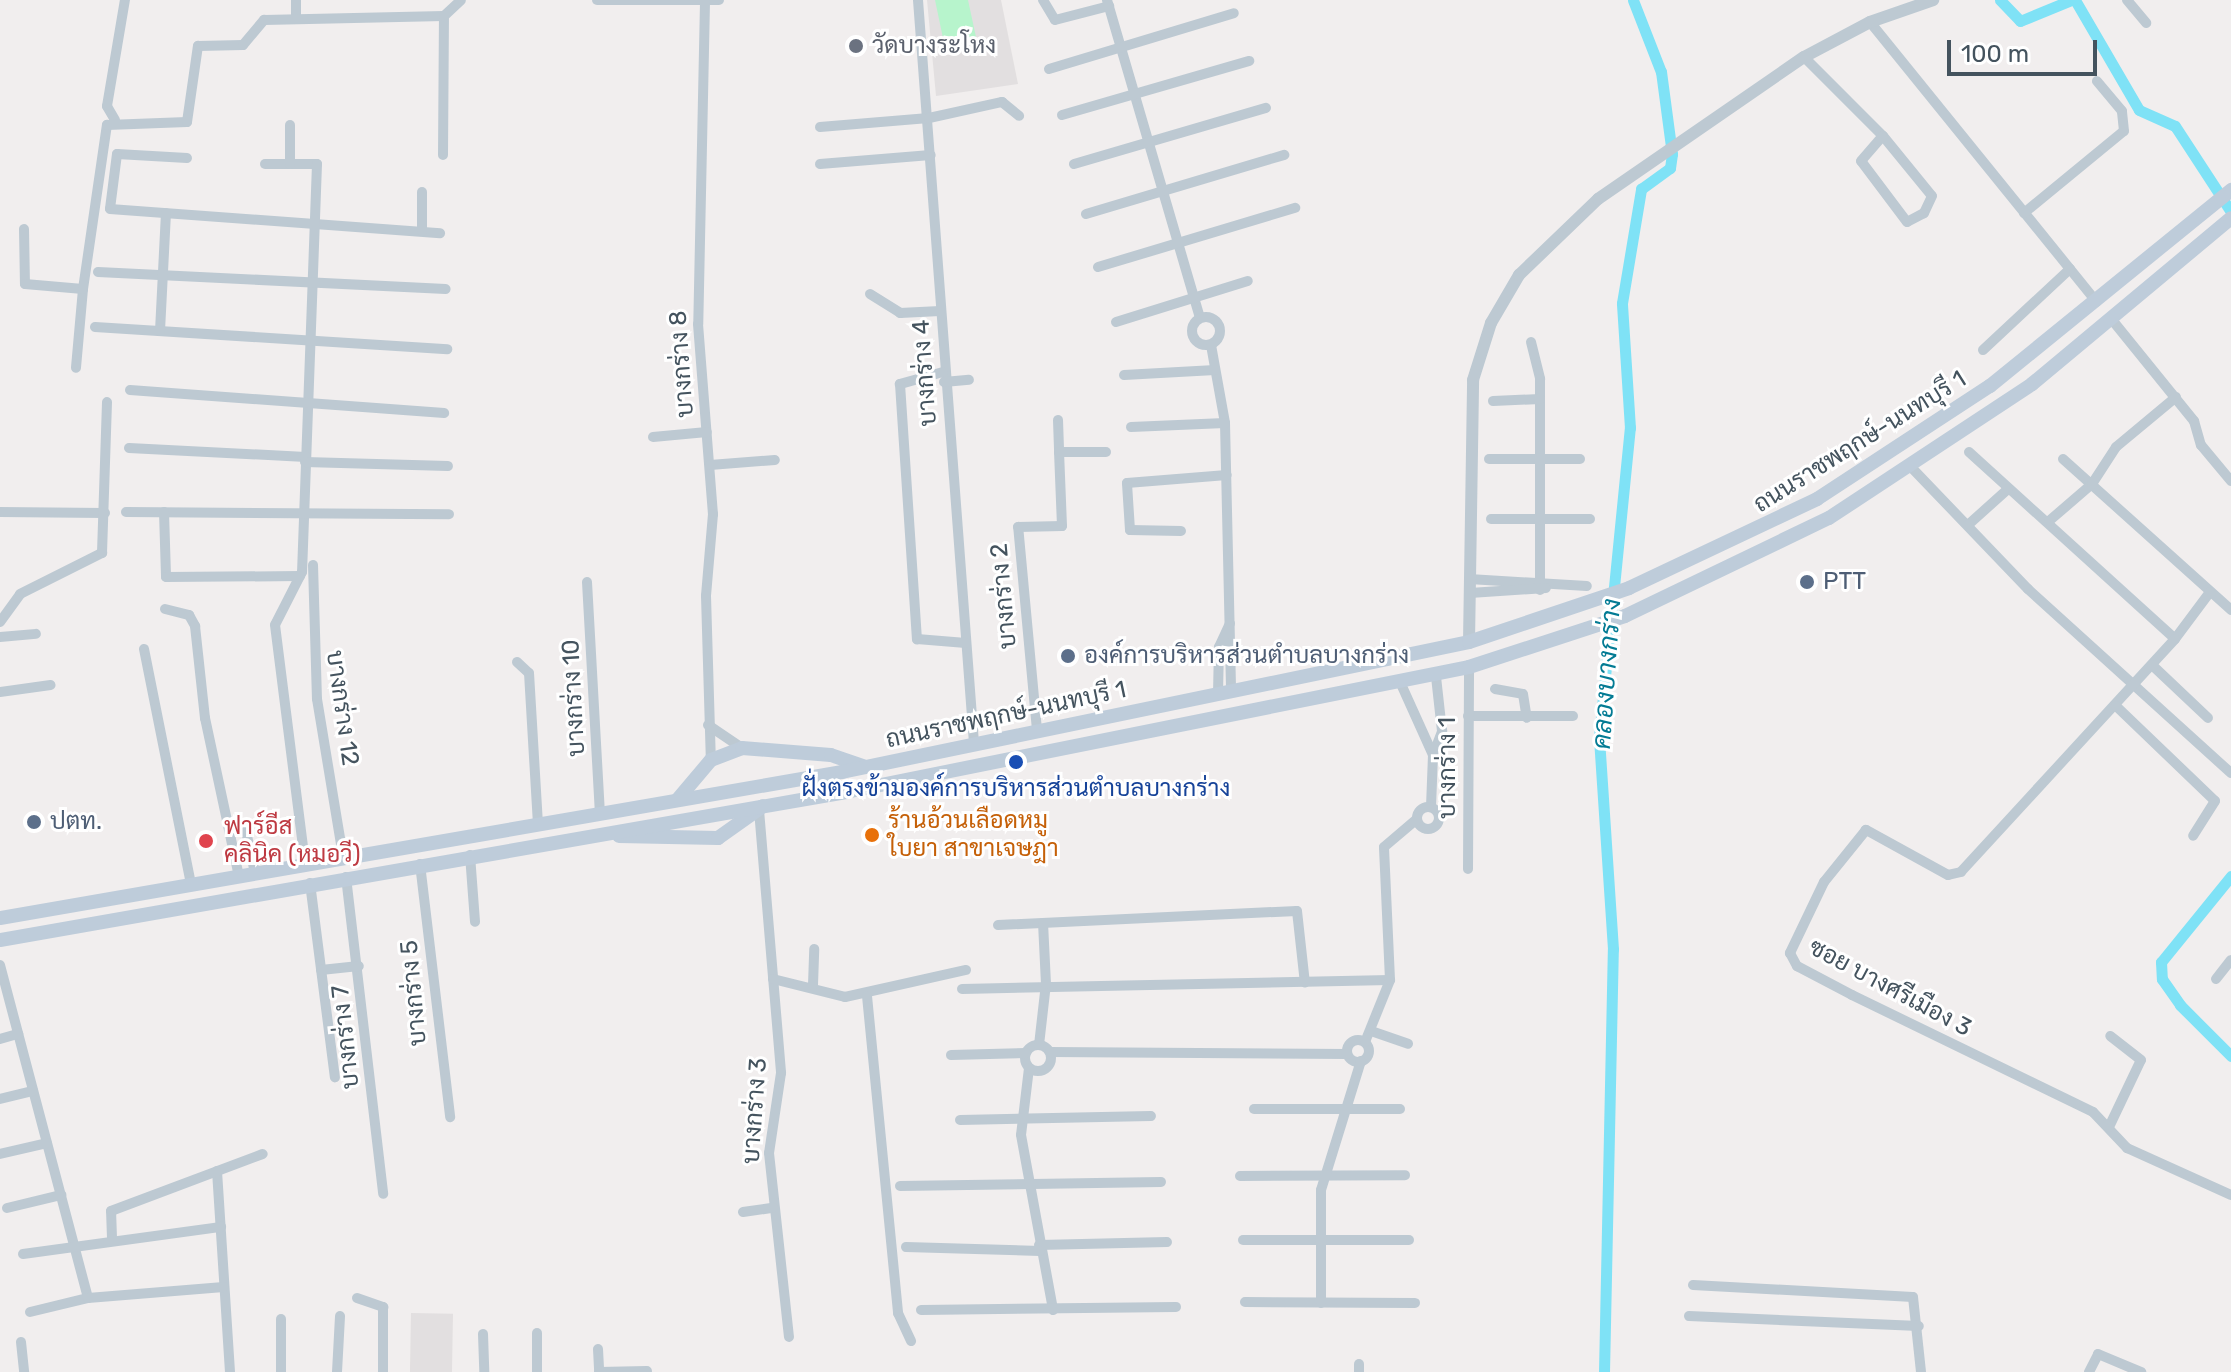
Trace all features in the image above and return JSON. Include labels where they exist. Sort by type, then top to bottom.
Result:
[{"type":"main road","name":"ถนนราชพฤกษ์-นนทบุรี 1","points":[[0,918],[864,767],[1469,642],[1629,588],[1817,499],[1990,386],[2231,190]]},
{"type":"main road","name":"ถนนราชพฤกษ์-นนทบุรี 1","points":[[0,940],[470,855],[761,808],[1401,684],[1469,667],[1625,616],[1755,558],[1910,466],[2113,321],[2226,222]]},
{"type":"main road","points":[[678,799],[711,760],[742,748],[831,755],[864,767]]},
{"type":"main road","points":[[590,835],[698,841],[741,824],[761,808]]},
{"type":"street","points":[[115,120],[107,106],[125,0]]},
{"type":"street","points":[[296,0],[296,19]]},
{"type":"street","points":[[76,368],[83,289],[107,125],[115,120],[187,122],[198,46],[243,45],[256,24],[296,19],[444,16],[461,0]]},
{"type":"street","points":[[597,0],[719,0]]},
{"type":"street","name":"บางกร่าง 4","points":[[918,0],[929,118],[944,377],[974,743]]},
{"type":"street","points":[[1043,0],[1055,20],[1108,3],[1200,318],[1193,336],[1211,345]]},
{"type":"street","points":[[1469,642],[1468,422],[1491,323],[1534,257],[1659,155],[1804,57],[1870,22],[1933,0]]},
{"type":"street","points":[[2127,0],[2146,23]]},
{"type":"street","name":"บางกร่าง 8","points":[[705,2],[698,324],[710,465],[707,723],[711,760]]},
{"type":"street","points":[[1049,69],[1234,13]]},
{"type":"street","points":[[443,155],[444,16]]},
{"type":"street","points":[[1870,22],[2097,302]]},
{"type":"street","points":[[1804,57],[1883,136],[1933,198],[1907,222],[1861,161],[1883,136]]},
{"type":"street","points":[[1062,115],[1249,61]]},
{"type":"street","points":[[2024,213],[2124,131],[2122,111],[2097,81]]},
{"type":"street","points":[[820,127],[929,118],[1002,102],[1019,116]]},
{"type":"street","points":[[1074,164],[1266,108]]},
{"type":"street","points":[[290,125],[290,164]]},
{"type":"street","points":[[187,158],[117,154],[110,209],[440,233]]},
{"type":"street","points":[[820,164],[931,155]]},
{"type":"street","points":[[1086,214],[1284,155]]},
{"type":"street","points":[[265,164],[317,164],[300,576],[275,625],[305,863]]},
{"type":"street","points":[[422,192],[422,231]]},
{"type":"street","points":[[1098,267],[1295,208]]},
{"type":"street","points":[[160,331],[166,213]]},
{"type":"street","points":[[24,229],[25,284],[83,289]]},
{"type":"street","points":[[1983,350],[2070,269]]},
{"type":"street","points":[[98,272],[446,289]]},
{"type":"street","points":[[1116,322],[1248,281]]},
{"type":"street","points":[[870,294],[900,313],[940,311]]},
{"type":"street","points":[[1200,318],[1220,326],[1211,345],[1225,423],[1227,475],[1232,618],[1219,647],[1224,693]]},
{"type":"street","points":[[2113,321],[2176,397],[2231,481]]},
{"type":"street","points":[[95,327],[447,349]]},
{"type":"street","points":[[1531,342],[1540,399],[1540,586]]},
{"type":"street","points":[[1124,375],[1215,370]]},
{"type":"street","points":[[966,643],[917,639],[900,384],[944,377],[969,380]]},
{"type":"street","points":[[130,390],[444,413]]},
{"type":"street","points":[[2049,521],[2092,484],[2116,447],[2176,397]]},
{"type":"street","points":[[1493,401],[1540,399]]},
{"type":"street","points":[[0,622],[37,582],[95,561],[106,542],[107,402]]},
{"type":"street","points":[[1058,420],[1059,452],[1106,452]]},
{"type":"street","points":[[1131,427],[1225,423]]},
{"type":"street","points":[[653,437],[707,432]]},
{"type":"street","points":[[129,448],[448,466]]},
{"type":"street","name":"บางกร่าง 2","points":[[1037,730],[1018,527],[1062,526],[1059,452]]},
{"type":"street","points":[[1969,452],[2008,489],[2049,521],[2175,639]]},
{"type":"street","points":[[1489,459],[1580,459]]},
{"type":"street","points":[[2063,459],[2231,610]]},
{"type":"street","points":[[710,465],[775,460]]},
{"type":"street","points":[[1910,466],[2132,688],[2231,773]]},
{"type":"street","points":[[1181,531],[1130,530],[1127,483],[1227,475]]},
{"type":"street","points":[[1969,524],[2008,489]]},
{"type":"street","points":[[0,512],[105,513]]},
{"type":"street","points":[[126,512],[449,514]]},
{"type":"street","points":[[164,512],[166,577],[300,576]]},
{"type":"street","points":[[1491,519],[1590,519]]},
{"type":"street","name":"บางกร่าง 12","points":[[313,565],[317,699],[343,856]]},
{"type":"street","name":"บางกร่าง 10","points":[[587,582],[600,812]]},
{"type":"street","points":[[1469,586],[1587,586]]},
{"type":"street","name":"ซอย บางศรีเมือง 3","points":[[2210,592],[2175,639],[2116,706],[1961,872],[1948,875],[1879,833],[1860,834],[1824,882],[1790,953],[1797,966],[2093,1112],[2127,1148],[2231,1195]]},
{"type":"street","points":[[165,609],[189,615],[195,626],[205,718],[239,876]]},
{"type":"street","points":[[0,637],[36,634]]},
{"type":"street","points":[[144,649],[191,884]]},
{"type":"street","points":[[517,662],[529,673],[538,823]]},
{"type":"street","points":[[2152,665],[2208,718]]},
{"type":"street","name":"บางกร่าง 1","points":[[1468,869],[1469,667]]},
{"type":"street","points":[[1321,1303],[1323,1176],[1351,1107],[1365,1042],[1374,1032],[1390,980],[1384,847],[1431,807],[1433,755],[1442,731],[1436,677]]},
{"type":"street","points":[[1401,684],[1416,710],[1433,755]]},
{"type":"street","points":[[0,692],[51,685]]},
{"type":"street","points":[[1495,689],[1523,694],[1527,718]]},
{"type":"street","points":[[1416,710],[1438,702]]},
{"type":"street","points":[[2116,706],[2215,801],[2193,836]]},
{"type":"street","points":[[1468,716],[1573,716]]},
{"type":"street","points":[[707,723],[742,748]]},
{"type":"street","points":[[1417,819],[1425,829],[1435,827],[1439,814],[1431,807]]},
{"type":"street","name":"บางกร่าง 3","points":[[761,808],[781,1073],[770,1120],[773,1208],[789,1337]]},
{"type":"street","points":[[741,824],[761,838]]},
{"type":"street","points":[[246,831],[255,873]]},
{"type":"street","points":[[470,855],[475,922]]},
{"type":"street","name":"บางกร่าง 5","points":[[420,864],[450,1117]]},
{"type":"street","name":"บางกร่าง 7","points":[[346,877],[359,966],[383,1194]]},
{"type":"street","points":[[310,883],[335,1077]]},
{"type":"street","points":[[998,925],[1297,911],[1305,983]]},
{"type":"street","points":[[1039,1045],[1046,984],[1043,923]]},
{"type":"street","points":[[813,985],[814,949]]},
{"type":"street","points":[[2216,979],[2231,960]]},
{"type":"street","points":[[0,965],[88,1298]]},
{"type":"street","points":[[321,970],[359,966]]},
{"type":"street","points":[[773,979],[867,996],[966,970]]},
{"type":"street","points":[[962,989],[1046,984],[1390,980]]},
{"type":"street","points":[[867,996],[896,1298],[911,1341]]},
{"type":"street","points":[[1374,1032],[1408,1044]]},
{"type":"street","points":[[0,1039],[18,1034]]},
{"type":"street","points":[[2109,1127],[2141,1060],[2110,1036]]},
{"type":"street","points":[[1347,1054],[1352,1041],[1365,1042]]},
{"type":"street","points":[[1039,1045],[1050,1052],[1347,1054],[1361,1061]]},
{"type":"street","points":[[951,1055],[1026,1053],[1039,1045]]},
{"type":"street","points":[[1029,1068],[1046,1069],[1050,1052]]},
{"type":"street","points":[[1026,1053],[1029,1068],[1021,1121],[1028,1183],[1053,1310]]},
{"type":"street","points":[[0,1099],[33,1091]]},
{"type":"street","points":[[1254,1109],[1400,1109]]},
{"type":"street","points":[[960,1120],[1151,1116]]},
{"type":"street","points":[[0,1154],[47,1143]]},
{"type":"street","points":[[112,1238],[111,1211],[263,1154]]},
{"type":"street","points":[[217,1171],[230,1372]]},
{"type":"street","points":[[1240,1176],[1405,1175]]},
{"type":"street","points":[[900,1186],[1161,1182]]},
{"type":"street","points":[[7,1208],[61,1195]]},
{"type":"street","points":[[743,1212],[773,1208]]},
{"type":"street","points":[[23,1254],[73,1242],[221,1227]]},
{"type":"street","points":[[1243,1240],[1409,1240]]},
{"type":"street","points":[[906,1247],[1040,1248],[1167,1242]]},
{"type":"street","points":[[1693,1285],[1913,1297],[1919,1326],[1921,1372]]},
{"type":"street","points":[[30,1312],[88,1298],[224,1287]]},
{"type":"street","points":[[357,1298],[383,1307],[383,1372]]},
{"type":"street","points":[[1245,1302],[1415,1303]]},
{"type":"street","points":[[921,1310],[1176,1307]]},
{"type":"street","points":[[337,1372],[340,1316]]},
{"type":"street","points":[[1689,1316],[1919,1326]]},
{"type":"street","points":[[281,1319],[281,1372]]},
{"type":"street","points":[[537,1333],[537,1372]]},
{"type":"street","points":[[483,1334],[484,1372]]},
{"type":"street","points":[[21,1342],[24,1372]]},
{"type":"street","points":[[598,1349],[599,1371],[647,1371]]},
{"type":"street","points":[[2089,1372],[2098,1354],[2141,1372]]},
{"type":"shaded area","points":[[927,0],[1001,0],[1018,84],[936,96]]},
{"type":"shaded area","points":[[411,1313],[453,1314],[452,1372],[410,1372]]},
{"type":"green space","points":[[935,0],[968,0],[976,37],[944,43]]},
{"type":"waterway","name":"คลองบางกร่าง","points":[[1604,1372],[1613,949],[1599,737],[1630,428],[1622,303],[1641,189],[1670,168],[1672,154],[1661,72],[1633,0]]},
{"type":"waterway","points":[[2000,0],[2020,21],[2071,0]]},
{"type":"waterway","points":[[2075,0],[2139,110],[2175,126],[2231,212]]},
{"type":"waterway","points":[[2231,876],[2161,962],[2162,979],[2180,1005],[2231,1056]]},
{"type":"place","name":"วัดบางระโหง","points":[[856,46]]},
{"type":"place","name":"PTT","points":[[1807,582]]},
{"type":"place","name":"องค์การบริหารส่วนตำบลบางกร่าง","points":[[1068,656]]},
{"type":"place","name":"ฝั่งตรงข้ามองค์การบริหารส่วนตำบลบางกร่าง","points":[[1016,762]]},
{"type":"place","name":"ปตท.","points":[[34,822]]},
{"type":"place","name":"ร้านอ้วนเลือดหมู ใบยา สาขาเจษฎา","points":[[872,835]]},
{"type":"place","name":"ฟาร์อีส คลินิค (หมอวี)","points":[[206,841]]}]
